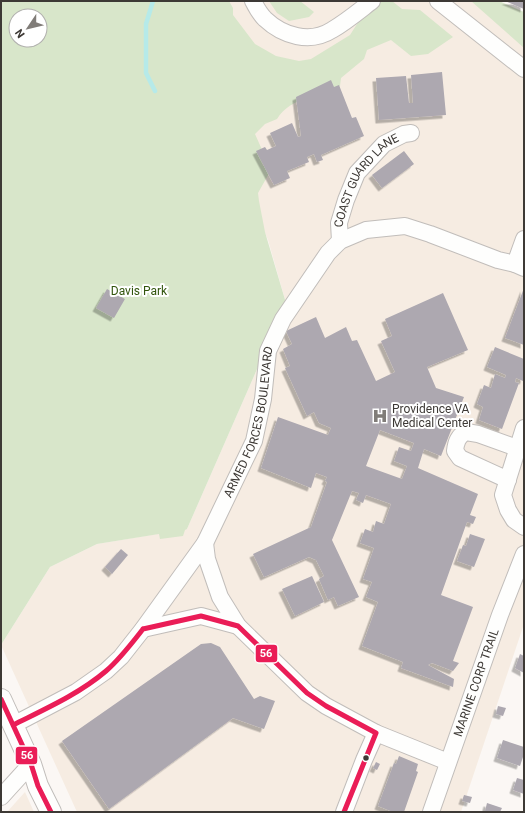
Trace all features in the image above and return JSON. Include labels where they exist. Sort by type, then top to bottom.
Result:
[{"type":"main road","points":[[1,698],[31,764],[38,786],[51,812]]},
{"type":"street","points":[[253,1],[264,18],[277,29],[296,36],[315,37],[332,31],[372,1]]},
{"type":"street","points":[[438,1],[524,69]]},
{"type":"street","name":"COAST GUARD LANE","points":[[340,241],[339,223],[346,200],[357,173],[384,144],[404,134],[411,134]]},
{"type":"street","name":"ARMED FORCES BOULEVARD","points":[[13,725],[76,692],[106,671],[121,657],[205,543],[254,441],[263,399],[268,351],[283,320],[328,253],[340,241],[366,230],[405,226],[498,260],[520,266]]},
{"type":"street","points":[[520,266],[524,238]]},
{"type":"street","points":[[524,428],[503,495],[508,510],[514,520],[524,527]]},
{"type":"street","points":[[508,480],[460,458],[455,451],[456,442],[460,435],[466,432],[478,434],[517,448]]},
{"type":"street","points":[[205,543],[207,559],[220,597],[238,626],[307,693],[332,709],[376,733],[448,762]]},
{"type":"street","name":"MARINE CORP TRAIL","points":[[431,812],[498,622],[524,554]]},
{"type":"street","points":[[143,629],[201,616],[238,626]]},
{"type":"street","points":[[344,812],[366,754],[376,733]]},
{"type":"street","points":[[1,797],[31,764]]},
{"type":"shaded area","name":"Providence VA Medical Center","points":[[219,1],[489,1],[524,33],[524,624],[461,812],[77,812],[1,645],[50,567],[97,544],[187,529],[286,303],[268,240],[216,116]]},
{"type":"shaded area","points":[[25,792],[34,812],[7,812]]},
{"type":"green space","name":"Davis Park","points":[[1,1],[229,1],[233,8],[233,15],[255,44],[276,56],[299,61],[311,59],[350,35],[364,13],[378,1],[392,1],[402,9],[420,10],[453,37],[428,54],[411,56],[391,40],[367,50],[364,59],[341,78],[340,86],[306,98],[290,106],[283,111],[277,119],[265,124],[255,134],[271,170],[258,193],[265,232],[286,303],[183,536],[160,539],[159,534],[97,544],[50,567],[1,645]]},
{"type":"green space","points":[[269,1],[300,1],[314,12],[309,17],[289,21],[277,13]]},
{"type":"green space","points":[[471,1],[499,1],[524,12],[524,48]]},
{"type":"building","points":[[505,1],[524,1],[524,9]]},
{"type":"building","points":[[442,72],[446,115],[379,120],[376,78],[406,76],[409,103],[413,103],[411,75]]},
{"type":"building","points":[[331,80],[334,87],[339,85],[352,118],[356,117],[364,136],[321,155],[323,160],[317,162],[314,154],[307,157],[309,162],[287,171],[290,178],[274,185],[256,151],[265,147],[267,150],[276,146],[270,133],[292,123],[298,137],[301,136],[296,97]]},
{"type":"building","points":[[404,151],[414,164],[382,188],[372,175]]},
{"type":"building","points":[[524,288],[524,345],[505,338]]},
{"type":"building","points":[[107,289],[125,299],[114,318],[96,308]]},
{"type":"building","points":[[443,293],[468,350],[427,367],[436,388],[464,397],[441,456],[424,449],[418,468],[478,494],[470,515],[476,517],[473,524],[467,522],[441,595],[473,607],[453,661],[459,663],[453,671],[432,663],[428,665],[454,679],[453,687],[401,668],[403,662],[362,646],[378,602],[366,597],[372,582],[363,579],[374,548],[360,543],[365,529],[373,532],[376,521],[384,524],[391,504],[366,495],[363,503],[356,500],[359,493],[352,491],[332,540],[359,597],[338,606],[334,597],[328,600],[319,579],[324,576],[316,560],[309,557],[264,577],[253,554],[311,527],[327,482],[325,481],[327,477],[316,473],[311,488],[261,468],[278,417],[328,435],[331,428],[319,423],[314,412],[307,416],[285,368],[290,366],[283,349],[292,344],[286,331],[316,317],[325,338],[346,327],[352,341],[357,340],[376,381],[395,372],[381,341],[392,336],[385,319]],"holes":[[[380,430],[414,443],[411,451],[399,447],[394,461],[407,466],[402,479],[366,466]]]},
{"type":"building","points":[[495,347],[524,359],[524,379],[523,381],[516,378],[515,382],[519,383],[502,429],[479,420],[483,407],[477,404],[484,385],[491,388],[495,374],[505,378],[506,375],[487,367]]},
{"type":"building","points":[[470,534],[485,539],[474,567],[457,561],[463,545],[466,546]]},
{"type":"building","points":[[121,549],[128,555],[112,574],[105,567]]},
{"type":"building","points":[[312,576],[324,602],[295,616],[282,589]]},
{"type":"building","points":[[211,643],[220,647],[254,699],[260,696],[275,701],[264,729],[233,718],[109,809],[62,741],[201,644]]},
{"type":"building","points":[[520,654],[524,656],[524,673],[515,668]]},
{"type":"building","points":[[498,706],[506,708],[503,716],[496,714]]},
{"type":"building","points":[[503,740],[524,747],[524,754],[520,766],[497,758]]},
{"type":"building","points":[[399,756],[418,764],[416,771],[418,772],[404,812],[393,812],[378,806],[394,763],[396,764]]},
{"type":"building","points":[[376,762],[380,764],[377,770],[373,768]]},
{"type":"building","points":[[517,778],[524,780],[524,794],[513,790]]},
{"type":"building","points":[[464,795],[472,797],[470,803],[462,801]]},
{"type":"building","points":[[487,803],[502,808],[500,812],[486,812]]},
{"type":"waterway","points":[[153,1],[146,24],[146,73],[155,91]]},
{"type":"transit line","name":"56","points":[[143,629],[201,616],[238,626],[307,693],[326,706],[376,733]]},
{"type":"transit line","name":"56","points":[[13,725],[61,701],[96,679],[126,651],[143,629]]},
{"type":"transit line","name":"56","points":[[1,699],[31,764],[38,786],[51,812]]},
{"type":"transit line","name":"56","points":[[344,812],[376,733]]},
{"type":"place","name":"Providence VA Medical Center","points":[[380,416]]}]
